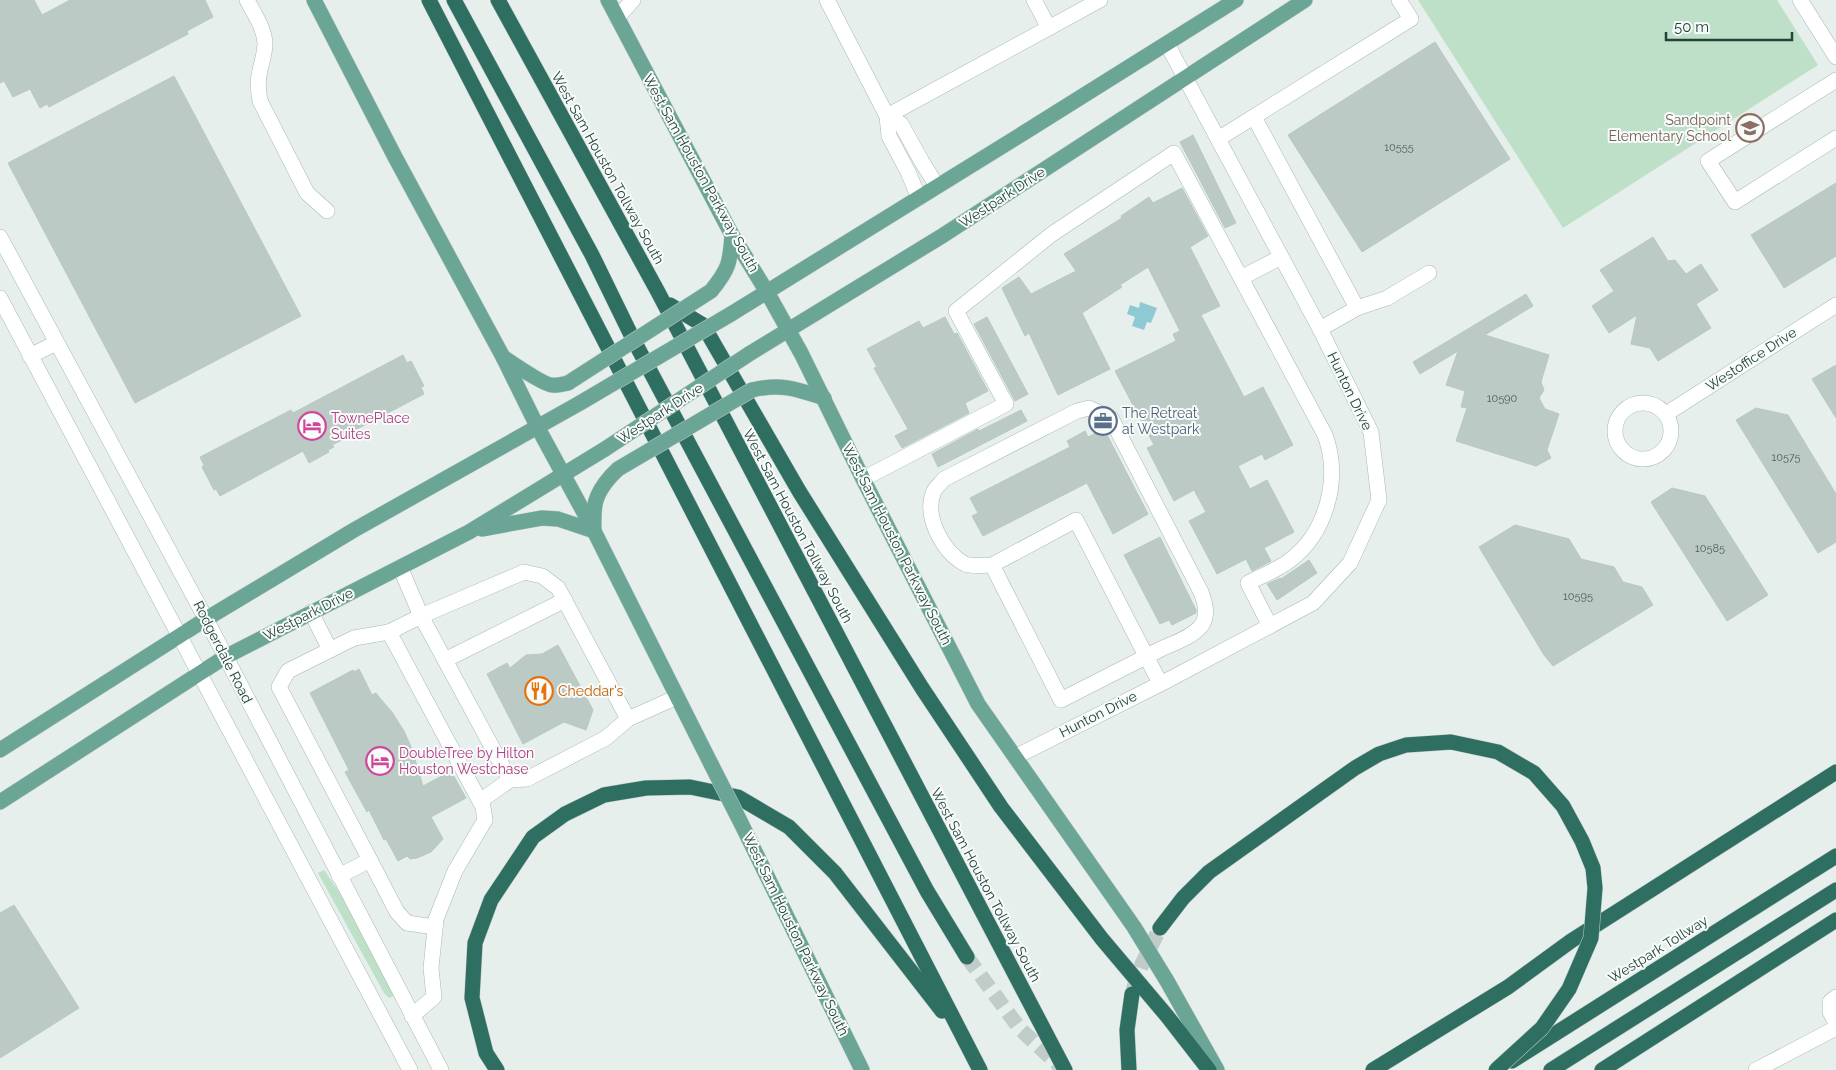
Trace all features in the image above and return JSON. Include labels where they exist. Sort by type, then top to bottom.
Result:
[{"type":"highway","points":[[429,0],[980,1070]]},
{"type":"highway","points":[[454,0],[592,255],[632,337],[927,891],[967,957]]},
{"type":"highway","name":"West Sam Houston Tollway South","points":[[498,0],[662,301],[1065,1070]]},
{"type":"highway","points":[[662,301],[703,325],[799,491],[917,680],[1001,807],[1033,852],[1209,1070]]},
{"type":"highway","points":[[1160,928],[1183,898],[1208,872],[1355,768],[1378,754],[1406,745],[1451,742],[1498,752],[1534,773],[1563,806],[1582,841],[1593,868],[1595,888],[1591,938],[1569,989],[1542,1028],[1497,1070]]},
{"type":"highway","points":[[1373,1070],[1508,987],[1571,940],[1836,772]]},
{"type":"highway","points":[[497,1070],[486,1053],[472,998],[475,943],[491,900],[534,837],[565,814],[604,795],[646,788],[690,787],[738,797],[789,827],[835,873],[964,1040]]},
{"type":"highway","name":"Westpark Tollway","points":[[1497,1070],[1836,856]]},
{"type":"highway","points":[[1551,1070],[1835,890]]},
{"type":"highway","points":[[1602,1070],[1836,920]]},
{"type":"highway","points":[[1129,1070],[1127,1030],[1132,994]]},
{"type":"main road","name":"West Sam Houston Parkway South","points":[[314,0],[594,531],[741,823],[862,1070]]},
{"type":"main road","name":"West Sam Houston Parkway South","points":[[608,0],[732,235],[789,331],[978,704],[1134,927],[1167,981],[1216,1070]]},
{"type":"main road","points":[[0,750],[206,619],[354,530],[538,428],[731,314],[1236,0]]},
{"type":"main road","name":"Westpark Drive","points":[[0,802],[225,657],[469,532],[605,449],[749,354],[942,236],[1305,0]]},
{"type":"main road","points":[[503,357],[541,382],[552,386],[568,383],[711,291],[724,275],[730,258],[732,235]]},
{"type":"main road","points":[[469,532],[542,518],[558,519],[594,531],[596,496],[618,469],[752,390],[768,386],[792,388],[824,398]]},
{"type":"street","points":[[247,0],[262,27],[265,43],[264,57],[259,71],[257,87],[260,101],[307,193],[327,211]]},
{"type":"street","points":[[618,18],[633,0]]},
{"type":"street","points":[[827,0],[887,116],[889,136],[919,198]]},
{"type":"street","points":[[1034,0],[1049,28]]},
{"type":"street","points":[[887,116],[1100,0]]},
{"type":"street","points":[[1218,139],[1411,19],[1399,0]]},
{"type":"street","points":[[1800,0],[1836,57]]},
{"type":"street","name":"Hunton Drive","points":[[1015,757],[1313,603],[1350,564],[1379,500],[1371,432],[1320,329],[1167,44]]},
{"type":"street","points":[[1836,80],[1708,161],[1735,202],[1836,138]]},
{"type":"street","points":[[887,116],[901,124],[937,186]]},
{"type":"street","points":[[1254,117],[1357,308]]},
{"type":"street","points":[[863,479],[1006,404],[956,311],[1052,234],[1174,154],[1325,435],[1331,451],[1332,481],[1320,524],[1308,544],[1289,562],[1248,583],[1270,626]]},
{"type":"street","name":"Rodgerdale Road","points":[[0,237],[206,619],[441,1070]]},
{"type":"street","points":[[1241,278],[1282,257]]},
{"type":"street","points":[[1320,329],[1357,308],[1388,298],[1428,273]]},
{"type":"street","points":[[0,298],[410,1070]]},
{"type":"street","name":"Westoffice Drive","points":[[1666,414],[1836,305]]},
{"type":"street","points":[[30,356],[56,343]]},
{"type":"street","points":[[992,565],[1061,700],[1147,656],[1192,633],[1201,625],[1205,617],[1205,604],[1111,418],[1089,408],[1077,411],[944,479],[934,490],[931,504],[934,525],[940,541],[952,554],[967,565],[992,565],[1076,520],[1147,656],[1160,682]]},
{"type":"street","points":[[400,567],[421,616],[510,780]]},
{"type":"street","points":[[435,927],[407,923],[396,912],[279,687],[288,671],[354,638],[389,632],[421,616],[524,572],[542,576],[558,588],[628,719]]},
{"type":"street","points":[[445,660],[565,600]]},
{"type":"street","points":[[311,612],[330,650]]},
{"type":"street","points":[[389,632],[484,806],[485,820],[455,871],[436,919],[431,968],[434,997],[412,1016]]},
{"type":"street","points":[[480,801],[510,780],[527,779],[606,738],[628,719],[677,697]]},
{"type":"street","points":[[339,876],[370,860]]},
{"type":"street","points":[[1836,997],[1830,1002],[1830,1012],[1836,1024]]},
{"type":"street","points":[[1756,1070],[1836,1028]]},
{"type":"green space","points":[[1418,0],[1777,0],[1818,65],[1563,228]]},
{"type":"green space","points":[[324,870],[344,899],[394,996],[389,998],[384,993],[318,873]]},
{"type":"water","points":[[1140,302],[1157,308],[1151,323],[1147,322],[1144,330],[1132,326],[1135,317],[1127,314],[1130,305],[1139,308]]},
{"type":"building","points":[[0,0],[34,0],[42,15],[70,0],[205,0],[213,17],[187,31],[188,34],[49,107],[47,104],[40,108],[30,89],[13,97],[4,81],[0,83]]},
{"type":"building","points":[[1435,42],[1510,159],[1362,252],[1288,135]]},
{"type":"building","points":[[174,76],[301,316],[135,403],[8,163]]},
{"type":"building","points":[[1193,135],[1236,223],[1225,228],[1180,142]]},
{"type":"building","points":[[1836,183],[1836,256],[1784,288],[1751,235]]},
{"type":"building","points":[[1182,188],[1208,236],[1190,247],[1220,306],[1201,315],[1244,397],[1263,387],[1293,445],[1265,460],[1262,454],[1238,466],[1250,489],[1267,480],[1294,532],[1264,548],[1271,561],[1252,571],[1246,559],[1217,574],[1189,521],[1206,512],[1194,490],[1174,501],[1147,448],[1154,445],[1115,371],[1176,341],[1173,334],[1180,331],[1148,267],[1120,285],[1122,287],[1082,313],[1110,369],[1058,395],[1029,333],[1025,336],[1002,288],[1019,277],[1031,294],[1076,271],[1064,254],[1122,218],[1121,216],[1149,197],[1153,203]]},
{"type":"building","points":[[1653,237],[1668,261],[1675,260],[1686,274],[1701,264],[1718,290],[1696,304],[1711,328],[1658,361],[1650,348],[1631,344],[1637,315],[1609,333],[1592,306],[1614,291],[1600,270]]},
{"type":"building","points":[[1526,294],[1533,306],[1485,335],[1549,355],[1541,382],[1544,390],[1539,398],[1545,409],[1559,414],[1547,450],[1551,458],[1536,466],[1456,441],[1467,408],[1461,407],[1465,391],[1446,385],[1458,351],[1420,374],[1413,362]]},
{"type":"building","points":[[945,317],[954,334],[957,333],[988,391],[965,403],[969,413],[902,448],[895,436],[908,429],[874,368],[877,367],[867,349],[919,321],[923,328]]},
{"type":"building","points":[[987,317],[1028,394],[1015,401],[974,324]]},
{"type":"building","name":"TownePlace Suites","points":[[403,355],[407,363],[411,361],[424,386],[421,387],[424,394],[340,438],[342,440],[332,445],[334,447],[328,450],[329,452],[309,463],[303,451],[220,496],[216,489],[214,490],[202,467],[204,465],[200,457],[291,410],[293,413]]},
{"type":"building","points":[[1836,365],[1836,418],[1812,379]]},
{"type":"building","points":[[1756,408],[1788,415],[1836,494],[1836,542],[1818,553],[1736,420]]},
{"type":"building","points":[[1021,410],[1027,421],[938,467],[932,454],[978,429],[979,431]]},
{"type":"building","points":[[1104,429],[1148,514],[1113,534],[1087,483],[983,536],[972,516],[978,513],[970,498],[1070,447],[1067,441],[1085,431],[1088,437]]},
{"type":"building","points":[[1672,488],[1705,496],[1768,595],[1727,621],[1651,502]]},
{"type":"building","points":[[1515,525],[1569,539],[1581,559],[1614,567],[1623,582],[1642,587],[1653,605],[1553,666],[1544,655],[1479,547]]},
{"type":"building","points":[[1160,537],[1196,610],[1196,613],[1172,625],[1169,620],[1160,624],[1124,555]]},
{"type":"building","points":[[1309,560],[1317,573],[1277,600],[1267,584],[1281,579]]},
{"type":"building","name":"Cheddar's","points":[[558,645],[593,710],[586,730],[564,722],[523,744],[487,674],[507,663],[510,668],[526,655],[542,654]]},
{"type":"building","name":"DoubleTree by Hilton Houston Westchase","points":[[359,669],[372,695],[376,693],[392,712],[404,731],[412,749],[423,786],[451,771],[466,798],[431,817],[443,839],[431,852],[417,858],[410,859],[407,856],[398,861],[386,839],[384,840],[369,810],[367,812],[345,772],[349,770],[310,693],[353,670],[354,672]]},
{"type":"building","points":[[14,905],[79,1008],[0,1058],[0,913]]},
{"type":"tunnel","points":[[1133,990],[1142,964],[1160,928]]},
{"type":"tunnel","points":[[967,957],[1020,1029],[1063,1069]]},
{"type":"place","name":"Sandpoint Elementary School","points":[[1750,128]]},
{"type":"place","name":"The Retreat at Westpark","points":[[1103,421]]},
{"type":"place","name":"TownePlace Suites","points":[[312,426]]},
{"type":"place","name":"Cheddar's","points":[[539,691]]},
{"type":"place","name":"DoubleTree by Hilton Houston Westchase","points":[[380,761]]}]
